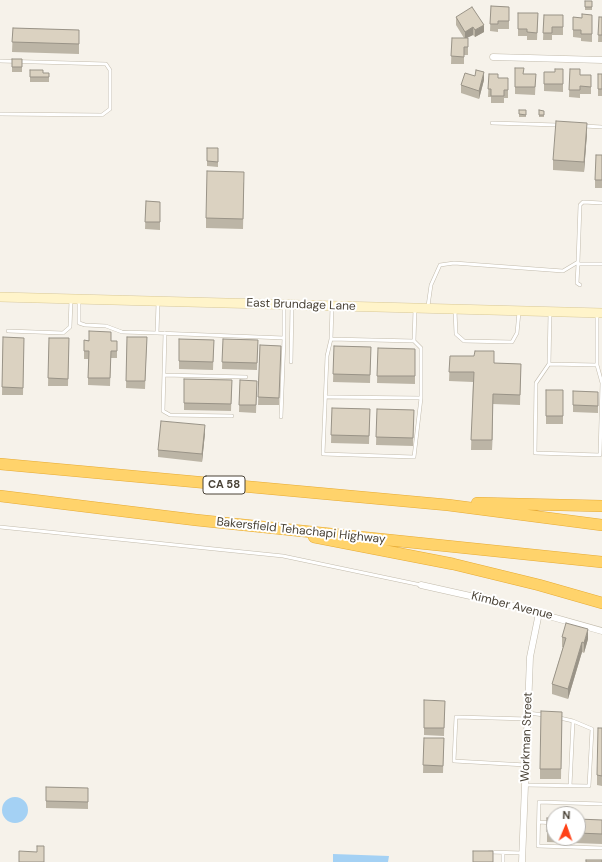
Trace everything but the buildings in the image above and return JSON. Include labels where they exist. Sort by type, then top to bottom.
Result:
[{"type":"highway","name":"CA 58","points":[[0,464],[448,505],[602,525]]},
{"type":"highway","name":"Bakersfield Tehachapi Highway","points":[[0,496],[196,520],[602,562]]},
{"type":"highway","points":[[448,505],[482,503],[547,506],[602,506]]},
{"type":"highway","points":[[289,529],[321,540],[452,564],[496,574],[602,603]]},
{"type":"main road","name":"East Brundage Lane","points":[[0,297],[600,313]]},
{"type":"street","points":[[493,56],[602,60]]},
{"type":"street","name":"Kimber Avenue","points":[[421,585],[539,613],[602,631]]},
{"type":"street","name":"Workman Street","points":[[522,862],[530,657],[539,613]]},
{"type":"lane","points":[[0,61],[106,64],[109,66],[110,77],[110,109],[102,115],[0,114]]},
{"type":"lane","points":[[492,123],[563,125]]},
{"type":"lane","points":[[578,126],[602,127]]},
{"type":"lane","points":[[580,286],[577,283],[580,205],[583,202],[602,203]]},
{"type":"lane","points":[[428,308],[431,285],[440,265],[454,263],[563,271],[578,263],[602,264]]},
{"type":"lane","points":[[8,331],[63,333],[68,331],[75,299]]},
{"type":"lane","points":[[75,299],[78,320],[82,325],[106,326],[122,332],[284,338]]},
{"type":"lane","points":[[157,333],[158,301]]},
{"type":"lane","points":[[281,417],[284,338],[288,304]]},
{"type":"lane","points":[[288,304],[291,362]]},
{"type":"lane","points":[[331,338],[414,341],[421,348],[421,398],[414,457],[323,454],[332,306]]},
{"type":"lane","points":[[414,308],[414,341]]},
{"type":"lane","points":[[455,309],[456,334],[464,341],[512,342],[517,333],[519,311]]},
{"type":"lane","points":[[550,312],[549,364],[536,384],[535,453],[600,456],[602,383],[597,365],[600,313]]},
{"type":"lane","points":[[164,333],[163,411],[170,415],[232,416]]},
{"type":"lane","points":[[549,364],[597,365]]},
{"type":"lane","points":[[164,375],[246,377]]},
{"type":"lane","points":[[326,397],[421,398]]},
{"type":"lane","points":[[0,527],[283,556],[421,585]]},
{"type":"lane","points":[[526,765],[454,761],[456,717],[547,715]]},
{"type":"lane","points":[[525,785],[589,786],[592,729],[573,721],[554,717]]},
{"type":"lane","points":[[570,786],[573,721]]},
{"type":"lane","points":[[602,804],[539,802],[538,822],[538,846],[602,848]]},
{"type":"lane","points":[[538,822],[546,822]]},
{"type":"lane","points":[[485,852],[522,853]]},
{"type":"lane","points":[[503,853],[503,862]]},
{"type":"water","points":[[15,797],[24,801],[28,810],[24,819],[15,823],[6,819],[2,810],[6,801]]},
{"type":"water","points":[[333,854],[389,856],[388,862],[333,862]]}]
